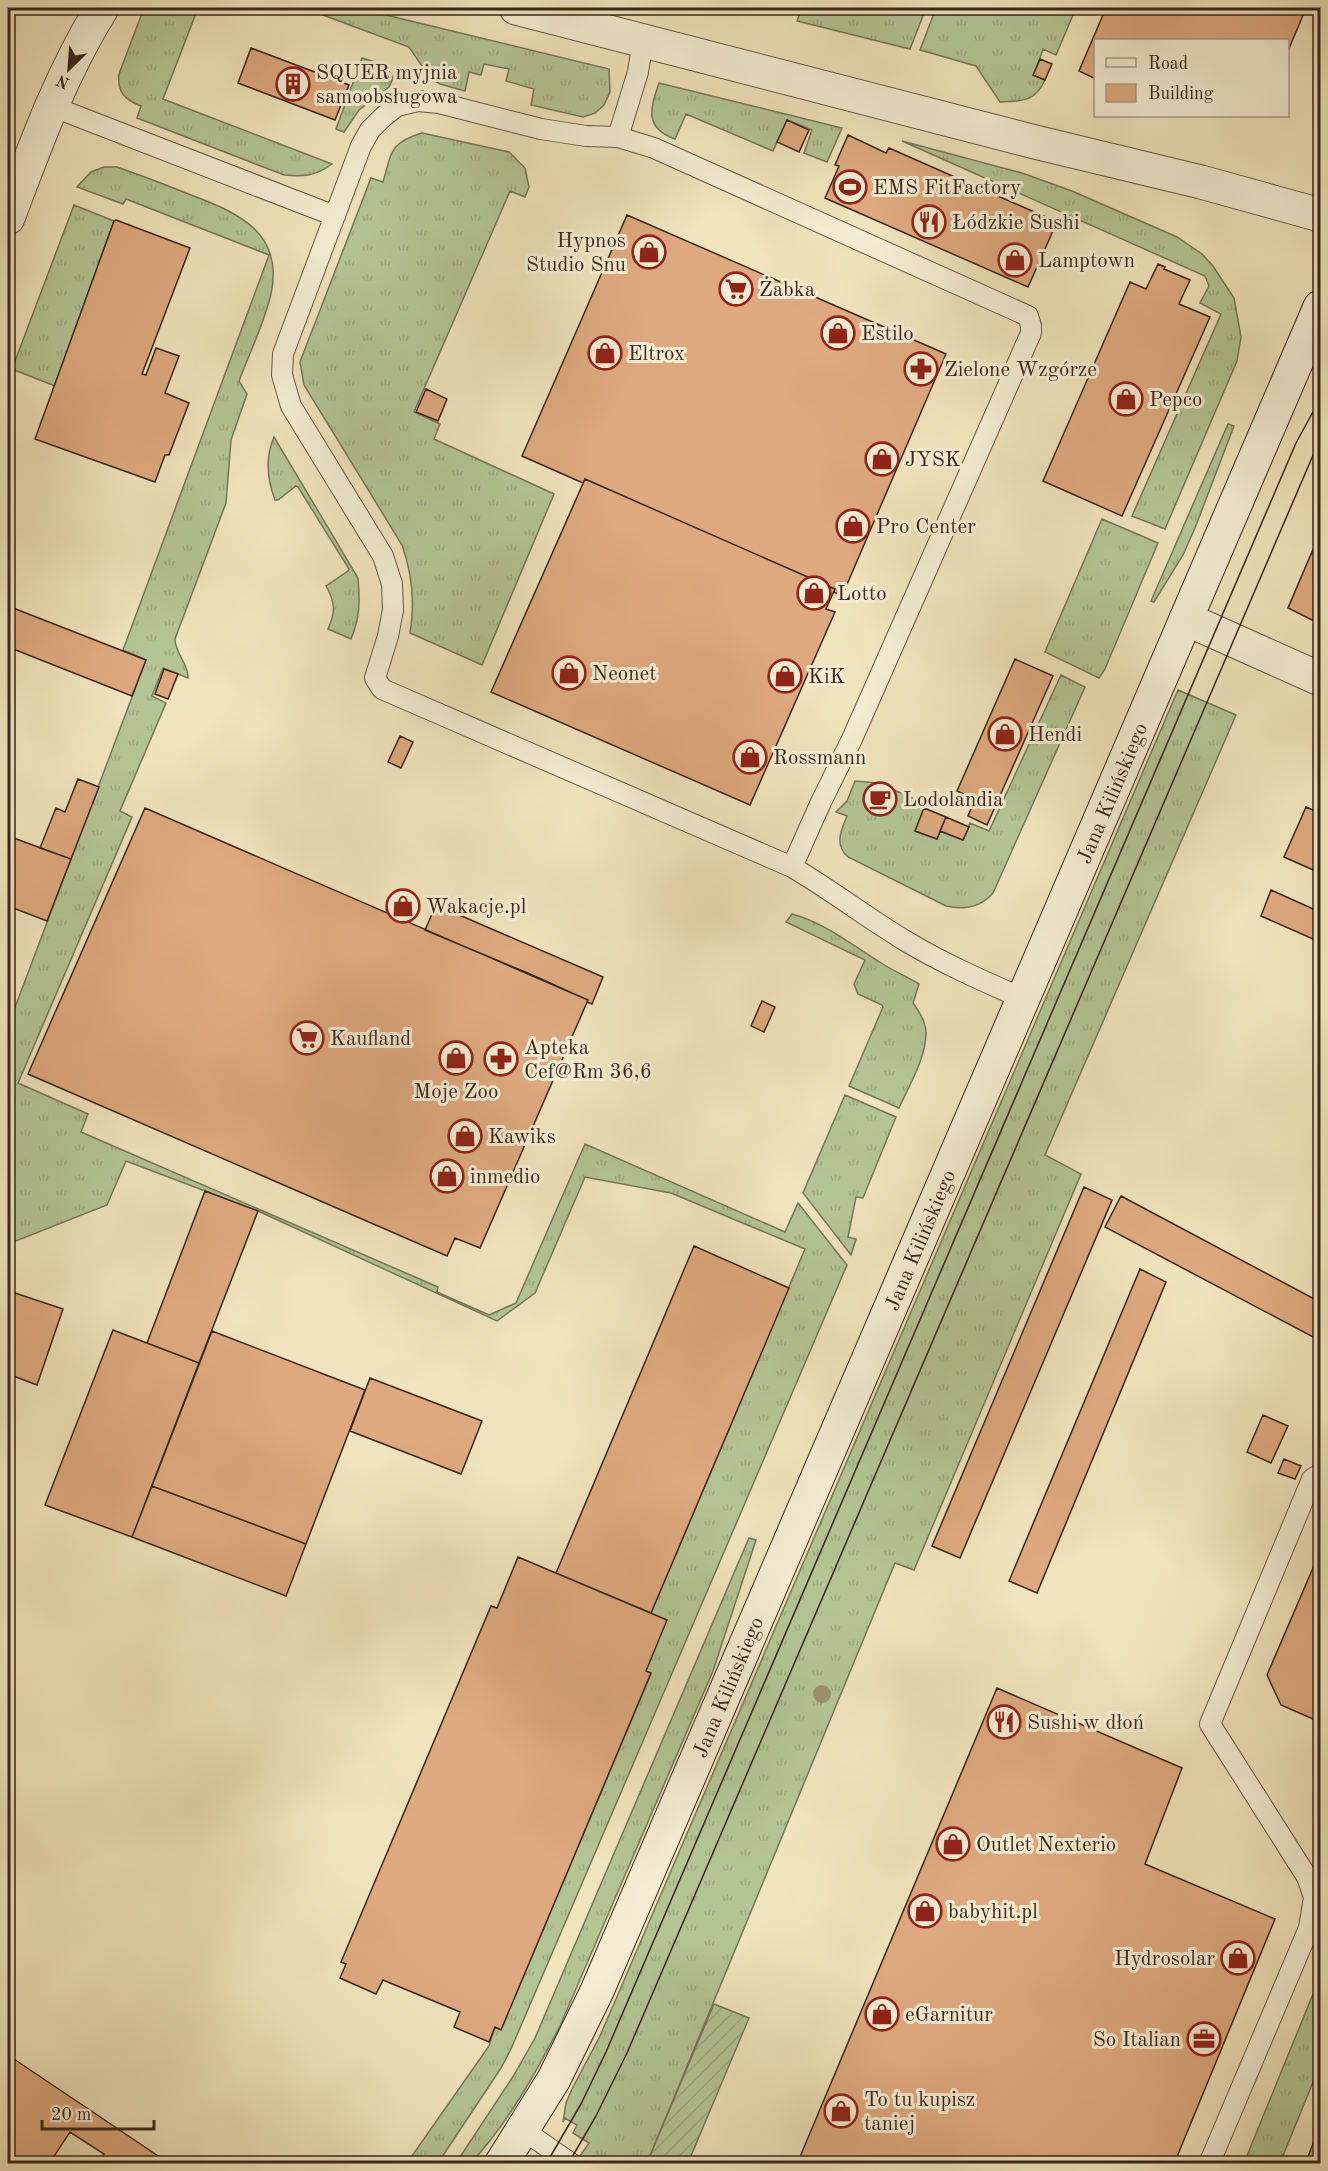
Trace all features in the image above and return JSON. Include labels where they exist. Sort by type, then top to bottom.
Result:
[{"type":"street","points":[[8,218],[51,106],[72,59],[102,8]]},
{"type":"street","points":[[516,8],[1035,142],[1201,182],[1320,215]]},
{"type":"street","name":"Jana Kilińskiego","points":[[501,2163],[554,2079],[597,1991],[1320,307]]},
{"type":"street","points":[[1186,619],[1320,679]]},
{"type":"lane","points":[[618,137],[638,72],[643,40]]},
{"type":"lane","points":[[792,867],[852,739],[1031,333],[1028,316],[664,153],[618,137],[586,136],[541,129],[439,103],[418,101],[397,106],[370,130],[361,146],[283,354],[282,375],[291,406],[383,555],[392,584],[393,610],[375,678],[382,689],[792,867],[831,890],[903,940],[948,965],[1023,999]]},
{"type":"lane","points":[[51,106],[335,216]]},
{"type":"lane","points":[[1209,2163],[1309,1928],[1314,1897],[1307,1877],[1210,1724],[1312,1479],[1320,1474]]},
{"type":"lane","points":[[523,2130],[554,2157],[572,2163]]},
{"type":"green space","points":[[144,8],[198,8],[163,99],[332,164],[309,175],[284,175],[137,118],[141,106],[123,94],[119,86],[119,74]]},
{"type":"green space","points":[[304,8],[357,8],[609,69],[610,92],[604,105],[595,113],[583,117],[531,105],[534,89],[506,81],[509,69],[484,64],[481,75],[469,72],[465,91],[440,84],[430,78],[409,47]]},
{"type":"green space","points":[[802,8],[926,8],[910,49],[797,21]]},
{"type":"green space","points":[[936,8],[1076,8],[1056,55],[1043,49],[1034,75],[1045,80],[1037,93],[1027,99],[1000,102],[976,66],[920,50]]},
{"type":"green space","points":[[362,58],[385,65],[393,78],[389,87],[359,110],[344,132],[336,129]]},
{"type":"green space","points":[[659,83],[842,128],[827,162],[804,153],[812,130],[787,120],[773,151],[686,114],[675,139],[658,129],[652,117],[653,101]]},
{"type":"green space","points":[[422,133],[509,152],[525,168],[529,187],[525,197],[510,191],[414,412],[440,424],[434,439],[554,494],[482,665],[410,633],[412,588],[402,545],[304,385],[300,362],[371,178],[383,182],[394,150],[403,141]]},
{"type":"green space","points":[[902,141],[1022,173],[1072,191],[1177,237],[1202,254],[1213,266],[1234,298],[1241,337],[1237,361],[1165,529],[1132,516],[1221,314],[1200,303],[1209,286],[1205,276]]},
{"type":"green space","points":[[104,167],[117,167],[146,177],[226,209],[241,218],[254,228],[264,241],[271,255],[273,273],[268,304],[239,381],[247,394],[231,440],[226,503],[175,639],[188,678],[163,668],[152,696],[166,703],[120,811],[132,817],[18,1083],[88,1114],[81,1132],[438,1287],[437,1292],[489,1315],[516,1303],[585,1144],[785,1232],[798,1203],[847,1265],[511,2049],[501,2068],[438,2163],[407,2163],[489,2046],[495,2027],[501,2029],[651,1674],[646,1671],[651,1613],[805,1249],[671,1193],[585,1177],[535,1293],[497,1321],[258,1211],[126,1161],[107,1205],[13,1242],[8,1255],[8,1026],[146,660],[123,650],[269,255],[126,199],[123,204],[77,187],[91,172]]},
{"type":"green space","points":[[74,205],[114,221],[55,386],[12,369]]},
{"type":"green space","points":[[1228,424],[1234,426],[1195,528],[1183,555],[1154,602],[1151,601]]},
{"type":"green space","points":[[274,437],[358,578],[359,609],[351,639],[328,629],[333,607],[326,586],[349,569],[298,487],[296,486],[275,500],[268,468],[269,453]]},
{"type":"green space","points":[[1102,519],[1158,543],[1105,669],[1099,678],[1045,652]]},
{"type":"green space","points":[[1061,675],[1085,687],[993,893],[988,898],[972,906],[959,908],[946,906],[848,857],[840,842],[847,816],[836,812],[847,801],[855,781],[878,783],[926,804],[915,831],[937,839],[940,831],[963,840],[970,823],[989,831]]},
{"type":"green space","points":[[1178,690],[1236,715],[1045,1155],[1081,1174],[914,1570],[895,1563],[647,2163],[611,2161],[591,2163],[580,2156],[589,2143],[573,2133],[577,2125],[565,2118],[563,2122],[566,2103],[616,1999]]},
{"type":"green space","points":[[792,914],[826,928],[919,984],[913,1003],[925,1025],[925,1042],[916,1072],[899,1108],[849,1086],[883,1007],[858,994],[854,984],[865,960],[786,922]]},
{"type":"green space","points":[[845,1095],[896,1117],[863,1198],[856,1197],[848,1237],[856,1239],[851,1255],[803,1193]]},
{"type":"green space","points":[[749,1538],[756,1540],[713,1671],[560,2026],[531,2080],[497,2131],[471,2163],[456,2163],[514,2075],[535,2038]]},
{"type":"green space","points":[[1320,1977],[1320,2065],[1280,2163],[1244,2163]]},
{"type":"green space","points":[[714,2004],[749,2018],[688,2163],[647,2163]]},
{"type":"building","points":[[1106,8],[1306,8],[1289,49],[1289,39],[1094,39],[1094,78],[1079,71]]},
{"type":"building","name":"SQUER myjnia samoobsługowa","points":[[251,48],[349,85],[335,120],[238,83]]},
{"type":"building","points":[[1040,59],[1052,64],[1045,80],[1033,75]]},
{"type":"building","points":[[787,120],[809,130],[799,152],[777,142]]},
{"type":"building","points":[[848,135],[886,153],[889,148],[1057,222],[1028,287],[825,198],[839,166],[835,165]]},
{"type":"building","points":[[627,215],[946,354],[842,596],[834,592],[835,589],[585,479],[583,483],[522,456]]},
{"type":"building","points":[[116,220],[190,248],[142,374],[146,375],[156,348],[179,356],[165,393],[189,403],[169,455],[165,455],[155,482],[35,439]]},
{"type":"building","name":"Pepco","points":[[1158,264],[1190,280],[1179,304],[1210,317],[1122,516],[1043,481],[1130,282],[1146,289]]},
{"type":"building","points":[[426,389],[447,399],[438,421],[416,412]]},
{"type":"building","points":[[585,479],[835,589],[826,609],[835,612],[750,805],[491,692]]},
{"type":"building","points":[[1320,533],[1320,624],[1288,608]]},
{"type":"building","points":[[8,606],[146,660],[132,696],[8,647]]},
{"type":"building","name":"Hendi","points":[[1015,659],[1053,676],[987,825],[968,816],[975,799],[957,791]]},
{"type":"building","points":[[164,669],[178,674],[168,699],[155,694]]},
{"type":"building","points":[[400,736],[413,742],[401,768],[388,762]]},
{"type":"building","points":[[78,779],[99,787],[71,859],[40,848],[56,808],[65,812]]},
{"type":"building","name":"Lodolandia","points":[[871,790],[893,799],[889,809],[867,799]]},
{"type":"building","points":[[1306,807],[1320,813],[1320,873],[1284,857]]},
{"type":"building","name":"Kaufland","points":[[145,808],[588,1000],[480,1248],[455,1238],[447,1256],[28,1074]]},
{"type":"building","points":[[924,808],[946,817],[937,839],[915,831]]},
{"type":"building","points":[[946,817],[969,827],[963,840],[940,831]]},
{"type":"building","points":[[8,836],[71,859],[47,921],[8,906]]},
{"type":"building","points":[[1271,890],[1320,912],[1320,942],[1261,916]]},
{"type":"building","name":"Wakacje.pl","points":[[398,891],[418,900],[409,920],[389,911]]},
{"type":"building","points":[[436,905],[603,977],[592,1004],[587,1002],[588,1000],[530,974],[425,930]]},
{"type":"building","points":[[762,1001],[775,1007],[764,1032],[751,1026]]},
{"type":"building","points":[[1084,1187],[1112,1200],[960,1558],[932,1546]]},
{"type":"building","points":[[205,1191],[258,1211],[199,1363],[147,1343]]},
{"type":"building","points":[[1121,1196],[1320,1302],[1320,1327],[1315,1338],[1105,1227]]},
{"type":"building","points":[[694,1246],[789,1288],[651,1613],[556,1573]]},
{"type":"building","points":[[1140,1269],[1166,1282],[1037,1593],[1009,1581]]},
{"type":"building","points":[[15,1293],[63,1309],[37,1385],[8,1374],[8,1316]]},
{"type":"building","points":[[113,1330],[199,1363],[132,1537],[45,1505]]},
{"type":"building","points":[[212,1331],[365,1390],[306,1544],[152,1486]]},
{"type":"building","points":[[370,1378],[482,1421],[461,1474],[350,1431]]},
{"type":"building","points":[[1263,1415],[1288,1426],[1271,1463],[1247,1452]]},
{"type":"building","points":[[1284,1459],[1301,1466],[1295,1479],[1278,1473]]},
{"type":"building","points":[[152,1486],[306,1544],[286,1596],[132,1537]]},
{"type":"building","points":[[518,1557],[667,1620],[646,1671],[651,1673],[501,2030],[495,2027],[489,2042],[454,2027],[460,2012],[383,1980],[376,1994],[340,1978],[346,1964],[341,1962],[491,1606],[497,1608]]},
{"type":"building","points":[[1316,1561],[1320,1563],[1320,1722],[1281,1705],[1267,1675]]},
{"type":"building","points":[[997,1688],[1182,1768],[1145,1864],[1275,1919],[1174,2164],[797,2164]]},
{"type":"building","points":[[8,2055],[167,2162],[166,2164],[98,2164],[104,2154],[70,2132],[49,2164],[8,2164]]},
{"type":"building","points":[[1320,2126],[1320,2164],[1305,2164]]},
{"type":"tram line","points":[[546,2164],[581,2104],[606,2052],[1296,443],[1320,399]]},
{"type":"tram line","points":[[568,2164],[596,2116],[627,2053],[1320,439]]},
{"type":"place","name":"SQUER myjnia samoobsługowa","points":[[293,84]]},
{"type":"place","name":"EMS FitFactory","points":[[850,187]]},
{"type":"place","name":"Łódzkie Sushi","points":[[929,222]]},
{"type":"place","name":"Hypnos Studio Snu","points":[[649,252]]},
{"type":"place","name":"Lamptown","points":[[1015,260]]},
{"type":"place","name":"Żabka","points":[[736,289]]},
{"type":"place","name":"Estilo","points":[[838,333]]},
{"type":"place","name":"Eltrox","points":[[605,353]]},
{"type":"place","name":"Zielone Wzgórze","points":[[921,369]]},
{"type":"place","name":"Pepco","points":[[1126,399]]},
{"type":"place","name":"JYSK","points":[[882,459]]},
{"type":"place","name":"Pro Center","points":[[853,526]]},
{"type":"place","name":"Lotto","points":[[814,593]]},
{"type":"place","name":"Neonet","points":[[569,673]]},
{"type":"place","name":"KiK","points":[[785,676]]},
{"type":"place","name":"Hendi","points":[[1005,734]]},
{"type":"place","name":"Rossmann","points":[[750,757]]},
{"type":"place","name":"Lodolandia","points":[[880,799]]},
{"type":"place","name":"Wakacje.pl","points":[[403,906]]},
{"type":"place","name":"Kaufland","points":[[307,1038]]},
{"type":"place","name":"Moje Zoo","points":[[456,1058]]},
{"type":"place","name":"Apteka Cef@Rm 36,6","points":[[501,1059]]},
{"type":"place","name":"Kawiks","points":[[465,1136]]},
{"type":"place","name":"inmedio","points":[[447,1176]]},
{"type":"place","name":"Sushi w dłoń","points":[[1004,1722]]},
{"type":"place","name":"Outlet Nexterio","points":[[953,1844]]},
{"type":"place","name":"babyhit.pl","points":[[925,1911]]},
{"type":"place","name":"Hydrosolar","points":[[1238,1958]]},
{"type":"place","name":"eGarnitur","points":[[882,2014]]},
{"type":"place","name":"So Italian","points":[[1204,2039]]},
{"type":"place","name":"To tu kupisz taniej","points":[[841,2111]]}]
